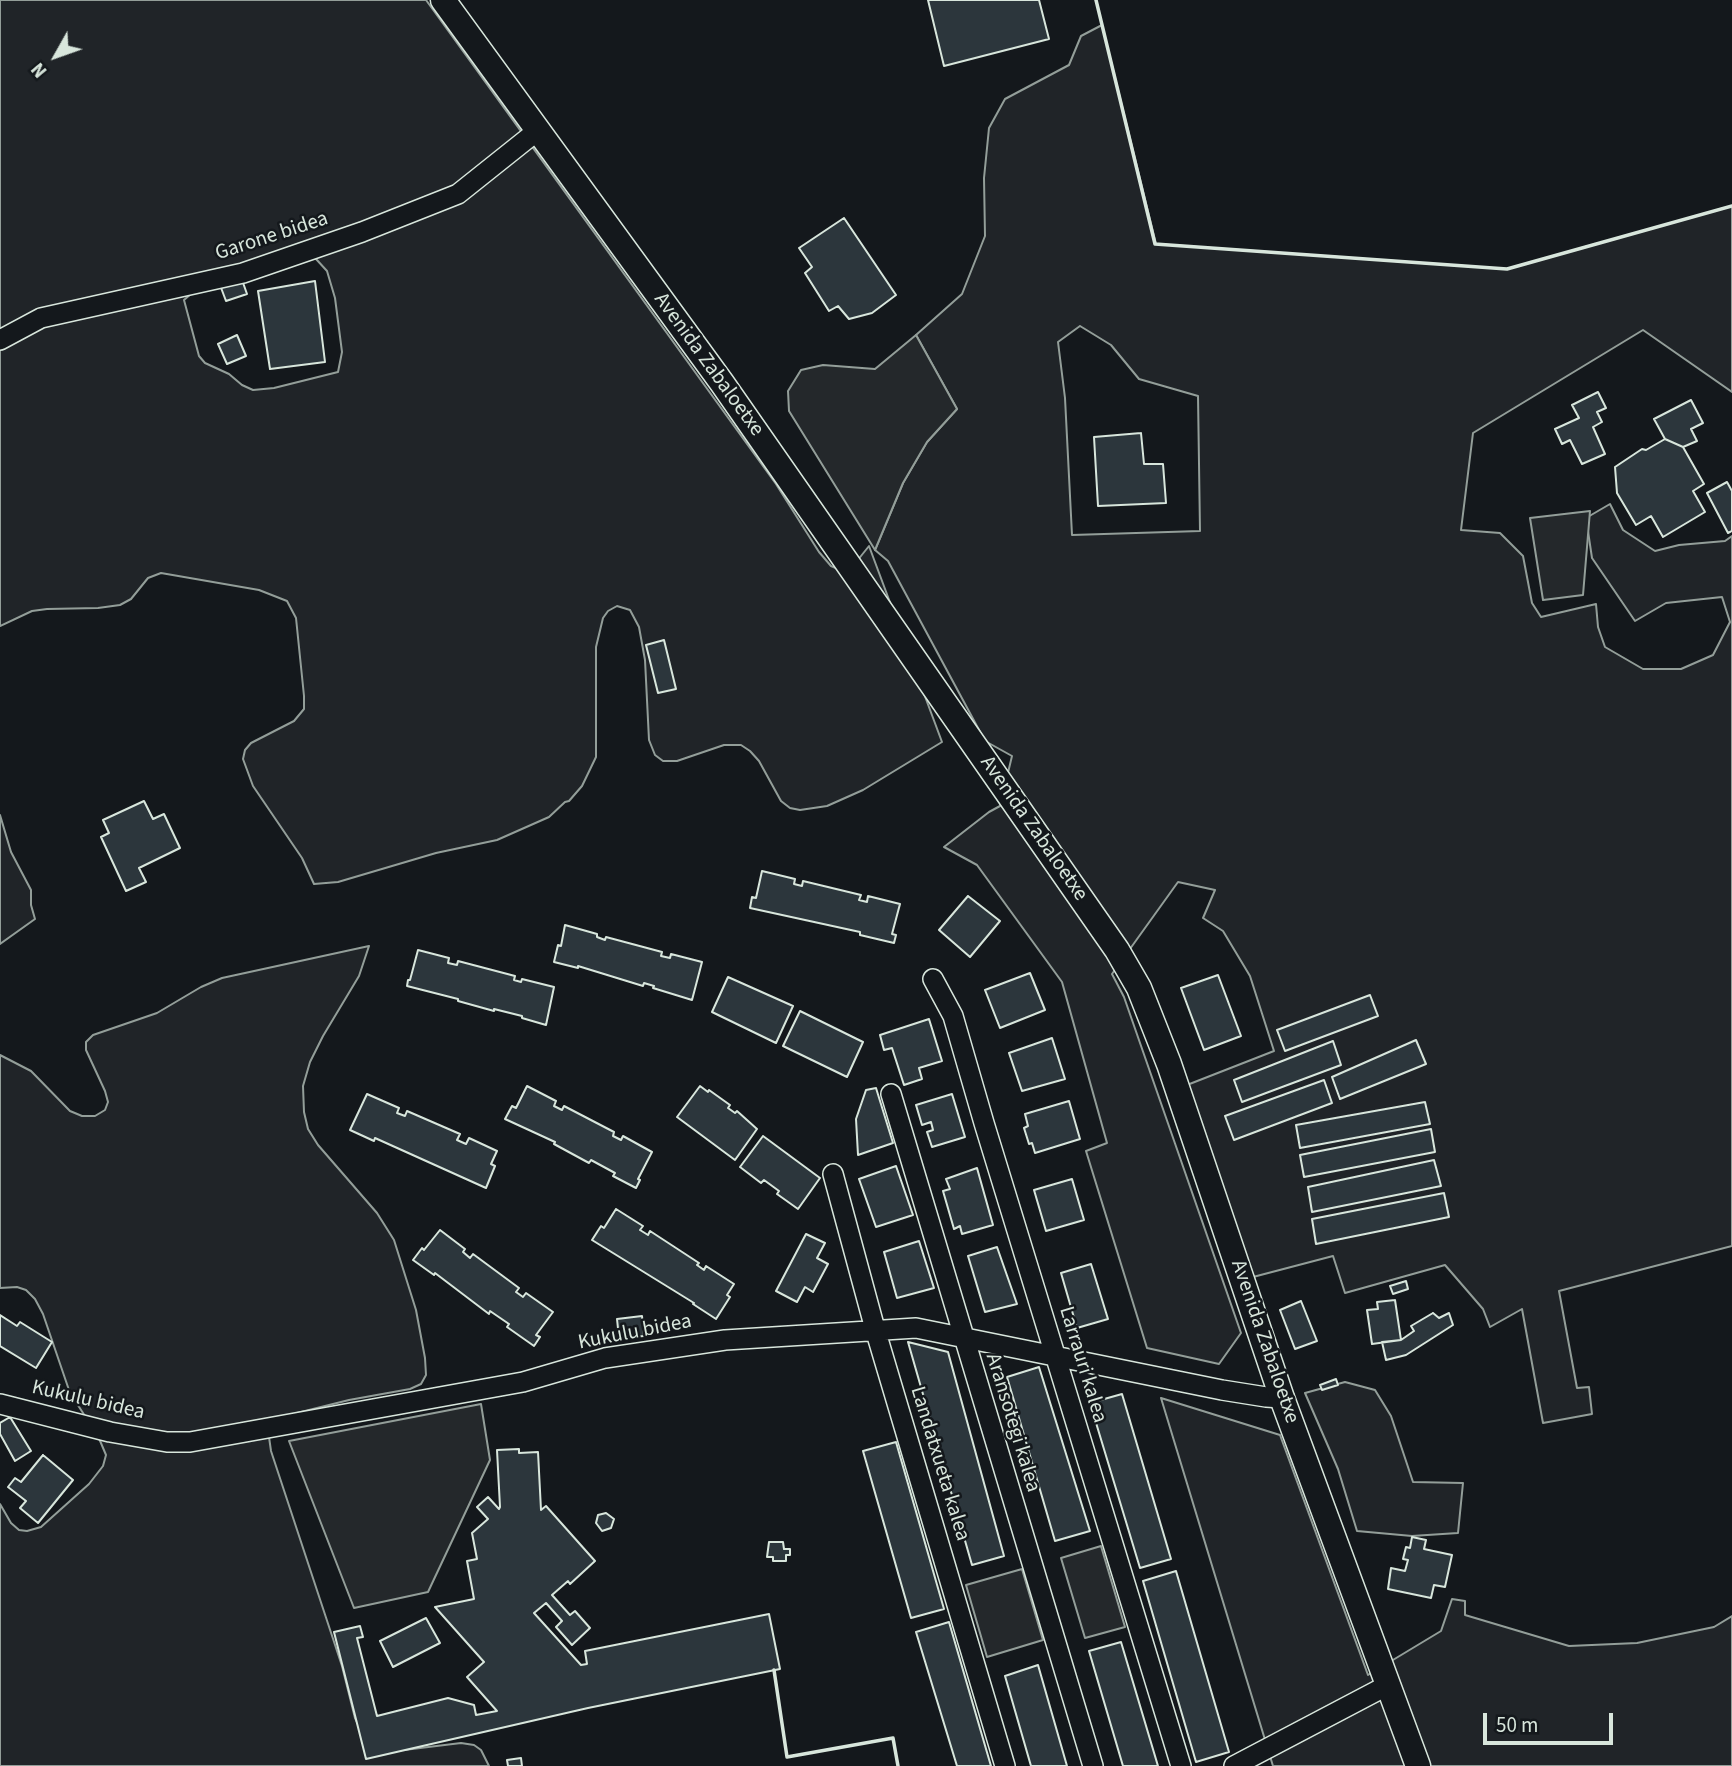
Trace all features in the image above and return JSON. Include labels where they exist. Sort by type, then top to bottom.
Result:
[{"type":"main road","name":"Avenida Zabaloetxe","points":[[443,0],[722,383],[1117,950],[1139,988],[1169,1064],[1282,1398],[1418,1766]]},
{"type":"street","name":"Garone bidea","points":[[0,340],[41,318],[243,273],[362,232],[458,194],[537,131]]},
{"type":"street","name":"Larrauri kalea","points":[[933,979],[953,1016],[1181,1766]]},
{"type":"street","name":"Aransotegi kalea","points":[[891,1094],[962,1338],[1093,1766]]},
{"type":"street","name":"Landatxueta kalea","points":[[833,1174],[875,1329],[1005,1766]]},
{"type":"street","name":"Kukulu bidea","points":[[0,1404],[110,1432],[167,1442],[190,1441],[523,1382],[605,1358],[724,1340],[916,1328],[1222,1390],[1282,1398]]},
{"type":"street","points":[[1234,1766],[1388,1685]]},
{"type":"shaded area","points":[[0,0],[426,0],[776,484],[819,552],[831,566],[838,569],[857,561],[869,546],[942,742],[863,790],[827,806],[800,810],[790,808],[781,801],[759,761],[741,745],[724,745],[677,761],[663,761],[655,755],[649,740],[645,660],[639,627],[630,610],[617,606],[603,618],[596,647],[596,757],[582,786],[569,801],[549,817],[497,840],[436,853],[338,882],[314,884],[302,858],[253,786],[243,759],[245,750],[251,743],[294,721],[304,709],[296,618],[287,601],[259,590],[161,573],[148,578],[131,599],[120,605],[32,611],[0,626]],"holes":[[[310,258],[316,259],[327,271],[335,298],[342,352],[338,372],[274,388],[253,390],[229,374],[205,363],[199,356],[184,300],[200,286]]]},
{"type":"shaded area","points":[[1102,25],[1156,244],[1507,269],[1732,206],[1732,392],[1643,330],[1473,433],[1461,530],[1500,533],[1523,556],[1532,603],[1541,617],[1596,604],[1598,627],[1605,647],[1643,669],[1681,669],[1713,655],[1730,622],[1722,597],[1666,603],[1635,621],[1592,558],[1586,518],[1610,504],[1623,530],[1655,551],[1679,545],[1725,541],[1732,536],[1732,1246],[1559,1291],[1577,1388],[1589,1387],[1592,1414],[1543,1423],[1522,1309],[1490,1327],[1483,1309],[1445,1265],[1345,1293],[1333,1256],[1253,1277],[1187,1085],[1274,1051],[1250,976],[1223,931],[1203,918],[1215,890],[1178,882],[1112,974],[1124,997],[1241,1333],[1219,1364],[1147,1348],[1086,1151],[1107,1143],[1062,982],[977,865],[944,847],[1000,806],[1012,756],[985,741],[888,561],[875,550],[903,483],[927,442],[957,409],[916,335],[962,294],[985,236],[984,178],[989,128],[1005,99],[1069,65],[1081,36]],"holes":[[[1080,326],[1111,345],[1139,379],[1198,396],[1200,531],[1072,535],[1065,398],[1058,342]]]},
{"type":"shaded area","points":[[916,335],[957,409],[927,442],[903,483],[875,550],[789,411],[788,391],[801,370],[823,365],[875,369]]},
{"type":"shaded area","points":[[1590,511],[1583,595],[1543,600],[1530,518]]},
{"type":"shaded area","points":[[0,815],[11,852],[31,890],[35,919],[0,944]]},
{"type":"shaded area","points":[[369,946],[359,976],[310,1062],[303,1086],[304,1112],[308,1129],[318,1145],[377,1213],[394,1240],[416,1310],[426,1375],[421,1384],[410,1389],[297,1413],[269,1437],[271,1451],[342,1666],[355,1718],[364,1737],[404,1750],[461,1743],[474,1745],[481,1750],[489,1766],[0,1766],[0,1504],[11,1523],[19,1530],[41,1527],[89,1484],[103,1466],[106,1455],[98,1436],[70,1393],[43,1314],[35,1299],[26,1290],[17,1287],[0,1288],[0,1055],[31,1071],[70,1111],[82,1116],[95,1116],[105,1110],[108,1102],[86,1050],[86,1042],[93,1035],[157,1013],[222,978]]},
{"type":"shaded area","points":[[1345,1382],[1375,1390],[1391,1416],[1413,1482],[1463,1483],[1458,1533],[1412,1536],[1357,1531],[1338,1469],[1305,1393]]},
{"type":"shaded area","points":[[1161,1398],[1280,1435],[1368,1675],[1441,1631],[1452,1599],[1465,1601],[1465,1615],[1569,1646],[1637,1643],[1714,1627],[1732,1616],[1732,1766],[1273,1766]]},
{"type":"shaded area","points":[[481,1404],[490,1460],[428,1592],[354,1608],[289,1441]]},
{"type":"shaded area","points":[[1101,1546],[1125,1627],[1085,1638],[1061,1558]]},
{"type":"shaded area","points":[[1022,1569],[1043,1640],[987,1657],[966,1585]]},
{"type":"building","points":[[928,0],[1039,0],[1049,39],[944,66]]},
{"type":"building","points":[[844,218],[896,295],[872,313],[849,319],[838,306],[829,311],[805,273],[812,267],[799,248]]},
{"type":"building","points":[[241,277],[247,294],[226,301],[220,285]]},
{"type":"building","points":[[315,281],[325,362],[270,369],[258,291]]},
{"type":"building","points":[[237,335],[246,356],[227,364],[218,344]]},
{"type":"building","points":[[1598,392],[1606,408],[1597,412],[1602,422],[1593,427],[1605,454],[1582,464],[1570,440],[1562,444],[1555,429],[1579,418],[1572,405]]},
{"type":"building","points":[[1691,400],[1703,423],[1691,429],[1697,441],[1683,447],[1665,439],[1654,419]]},
{"type":"building","points":[[1141,433],[1144,464],[1163,464],[1166,503],[1098,506],[1094,437]]},
{"type":"building","points":[[1665,439],[1683,447],[1704,484],[1693,491],[1705,512],[1663,537],[1651,516],[1636,525],[1617,493],[1615,467],[1642,449],[1646,450]]},
{"type":"building","points":[[1727,482],[1732,491],[1732,531],[1728,533],[1707,493]]},
{"type":"building","points":[[664,640],[676,689],[658,693],[646,645]]},
{"type":"building","points":[[144,801],[153,819],[164,814],[180,848],[139,868],[146,882],[126,891],[101,837],[109,833],[103,820]]},
{"type":"building","points":[[762,871],[795,879],[794,884],[802,886],[803,881],[861,895],[859,900],[867,902],[868,896],[900,904],[892,934],[896,935],[894,943],[860,935],[860,932],[750,908],[752,897],[756,898]]},
{"type":"building","points":[[968,896],[1000,921],[970,957],[939,930]]},
{"type":"building","points":[[565,925],[597,934],[597,937],[605,940],[606,937],[662,952],[661,956],[670,958],[671,954],[702,962],[692,1000],[644,983],[643,986],[578,966],[554,962],[558,945],[561,946]]},
{"type":"building","points":[[418,950],[449,958],[448,963],[457,965],[458,961],[515,976],[514,980],[521,982],[522,979],[554,987],[546,1025],[522,1016],[494,1011],[407,986]]},
{"type":"building","points":[[1030,973],[1045,1010],[1000,1028],[985,990]]},
{"type":"building","points":[[1218,975],[1241,1036],[1204,1050],[1181,988]]},
{"type":"building","points":[[728,977],[793,1006],[776,1043],[712,1012]]},
{"type":"building","points":[[1370,995],[1378,1016],[1285,1051],[1277,1030]]},
{"type":"building","points":[[800,1011],[863,1042],[847,1077],[783,1046]]},
{"type":"building","points":[[929,1019],[942,1061],[919,1068],[922,1079],[904,1085],[892,1048],[884,1050],[880,1035]]},
{"type":"building","points":[[1052,1038],[1065,1079],[1022,1091],[1009,1053]]},
{"type":"building","points":[[1416,1040],[1426,1064],[1340,1099],[1332,1077]]},
{"type":"building","points":[[1333,1041],[1341,1065],[1242,1102],[1234,1080]]},
{"type":"building","points":[[1324,1080],[1332,1103],[1234,1140],[1225,1116]]},
{"type":"building","points":[[527,1086],[556,1101],[554,1106],[562,1110],[564,1106],[614,1132],[613,1136],[621,1140],[623,1136],[652,1152],[636,1188],[591,1160],[589,1163],[554,1144],[555,1142],[505,1119],[512,1106],[516,1108]]},
{"type":"building","points":[[700,1086],[730,1105],[728,1108],[735,1113],[737,1111],[757,1129],[735,1160],[677,1117]]},
{"type":"building","points":[[876,1088],[893,1143],[858,1155],[856,1119],[866,1090]]},
{"type":"building","points":[[367,1094],[399,1108],[397,1113],[405,1116],[407,1111],[460,1134],[457,1140],[466,1144],[469,1138],[497,1151],[491,1164],[495,1166],[486,1188],[375,1138],[374,1141],[350,1130]]},
{"type":"building","points":[[952,1094],[965,1137],[932,1147],[927,1132],[933,1130],[931,1122],[922,1125],[916,1105]]},
{"type":"building","points":[[1069,1101],[1080,1139],[1035,1153],[1024,1128],[1028,1126],[1025,1114]]},
{"type":"building","points":[[1425,1102],[1430,1124],[1300,1148],[1296,1125]]},
{"type":"building","points":[[1431,1129],[1435,1152],[1304,1177],[1300,1155]]},
{"type":"building","points":[[763,1136],[820,1178],[798,1209],[777,1194],[779,1191],[764,1180],[761,1183],[740,1167]]},
{"type":"building","points":[[1434,1160],[1441,1186],[1312,1212],[1308,1187]]},
{"type":"building","points":[[896,1166],[913,1215],[876,1227],[859,1179]]},
{"type":"building","points":[[977,1168],[993,1225],[962,1234],[960,1226],[954,1229],[943,1191],[950,1189],[946,1179]]},
{"type":"building","points":[[1072,1179],[1084,1220],[1046,1231],[1034,1190]]},
{"type":"building","points":[[1444,1193],[1449,1217],[1316,1244],[1312,1219]]},
{"type":"building","points":[[616,1209],[643,1226],[640,1230],[648,1235],[650,1231],[699,1263],[697,1265],[704,1270],[706,1266],[734,1284],[727,1295],[730,1297],[716,1319],[592,1240],[601,1226],[604,1228]]},
{"type":"building","points":[[440,1230],[465,1249],[463,1252],[470,1258],[473,1254],[519,1288],[516,1292],[523,1297],[526,1293],[553,1312],[536,1335],[540,1337],[534,1346],[507,1327],[509,1324],[490,1311],[489,1314],[435,1273],[434,1275],[413,1260]]},
{"type":"building","points":[[806,1234],[825,1243],[817,1258],[828,1264],[813,1292],[805,1287],[797,1302],[776,1291]]},
{"type":"building","points":[[919,1241],[934,1288],[897,1298],[884,1252]]},
{"type":"building","points":[[997,1247],[1017,1304],[985,1312],[968,1256]]},
{"type":"building","points":[[1091,1264],[1108,1319],[1077,1328],[1061,1273]]},
{"type":"building","points":[[1406,1281],[1408,1289],[1393,1294],[1390,1286]]},
{"type":"building","points":[[1395,1300],[1401,1340],[1372,1344],[1367,1310],[1378,1309],[1377,1302]]},
{"type":"building","points":[[1301,1301],[1317,1341],[1295,1349],[1280,1310]]},
{"type":"building","points":[[1433,1313],[1439,1318],[1449,1313],[1453,1325],[1406,1355],[1386,1360],[1382,1342],[1401,1340],[1414,1331],[1411,1326]]},
{"type":"building","points":[[0,1315],[17,1326],[20,1322],[52,1342],[36,1368],[0,1346]]},
{"type":"building","points":[[642,1316],[644,1336],[619,1338],[617,1319]]},
{"type":"building","points":[[908,1342],[948,1352],[1004,1556],[972,1565]]},
{"type":"building","points":[[1039,1367],[1090,1531],[1055,1541],[1007,1377]]},
{"type":"building","points":[[1336,1379],[1338,1385],[1322,1390],[1320,1385]]},
{"type":"building","points":[[1122,1394],[1171,1559],[1140,1568],[1090,1403]]},
{"type":"building","points":[[10,1417],[31,1451],[15,1461],[0,1434],[0,1423]]},
{"type":"building","points":[[896,1442],[944,1609],[911,1618],[863,1451]]},
{"type":"building","points":[[519,1449],[519,1453],[538,1452],[541,1510],[546,1506],[595,1561],[570,1584],[568,1581],[552,1595],[570,1615],[575,1611],[590,1628],[572,1645],[556,1627],[562,1621],[546,1603],[534,1613],[581,1665],[587,1664],[585,1651],[769,1614],[780,1669],[588,1708],[366,1759],[334,1632],[360,1626],[363,1637],[357,1638],[377,1716],[448,1698],[474,1705],[476,1715],[497,1711],[467,1677],[484,1662],[435,1607],[474,1599],[467,1561],[477,1559],[472,1533],[488,1519],[477,1507],[488,1497],[499,1509],[497,1450]]},
{"type":"building","points":[[43,1455],[73,1480],[38,1523],[20,1508],[26,1501],[8,1487],[15,1478],[21,1482]]},
{"type":"building","points":[[606,1513],[614,1519],[611,1528],[602,1531],[596,1523],[598,1515]]},
{"type":"building","points":[[1412,1537],[1426,1540],[1424,1549],[1452,1555],[1445,1587],[1434,1585],[1431,1598],[1388,1589],[1391,1568],[1405,1571],[1408,1560],[1403,1559],[1406,1547],[1410,1548]]},
{"type":"building","points":[[769,1542],[783,1542],[784,1549],[790,1549],[786,1561],[773,1561],[773,1557],[767,1557]]},
{"type":"building","points":[[1176,1571],[1229,1752],[1196,1762],[1143,1581]]},
{"type":"building","points":[[426,1618],[440,1643],[393,1667],[380,1641]]},
{"type":"building","points":[[949,1622],[991,1766],[957,1766],[916,1632]]},
{"type":"building","points":[[1121,1642],[1158,1766],[1123,1766],[1089,1651]]},
{"type":"building","points":[[1038,1665],[1067,1766],[1031,1766],[1005,1676]]},
{"type":"building","points":[[521,1758],[522,1766],[508,1766],[507,1760]]},
{"type":"wall","points":[[1096,0],[1155,244],[1507,269],[1732,206]]},
{"type":"wall","points":[[774,1670],[787,1757],[893,1738],[898,1766]]}]
